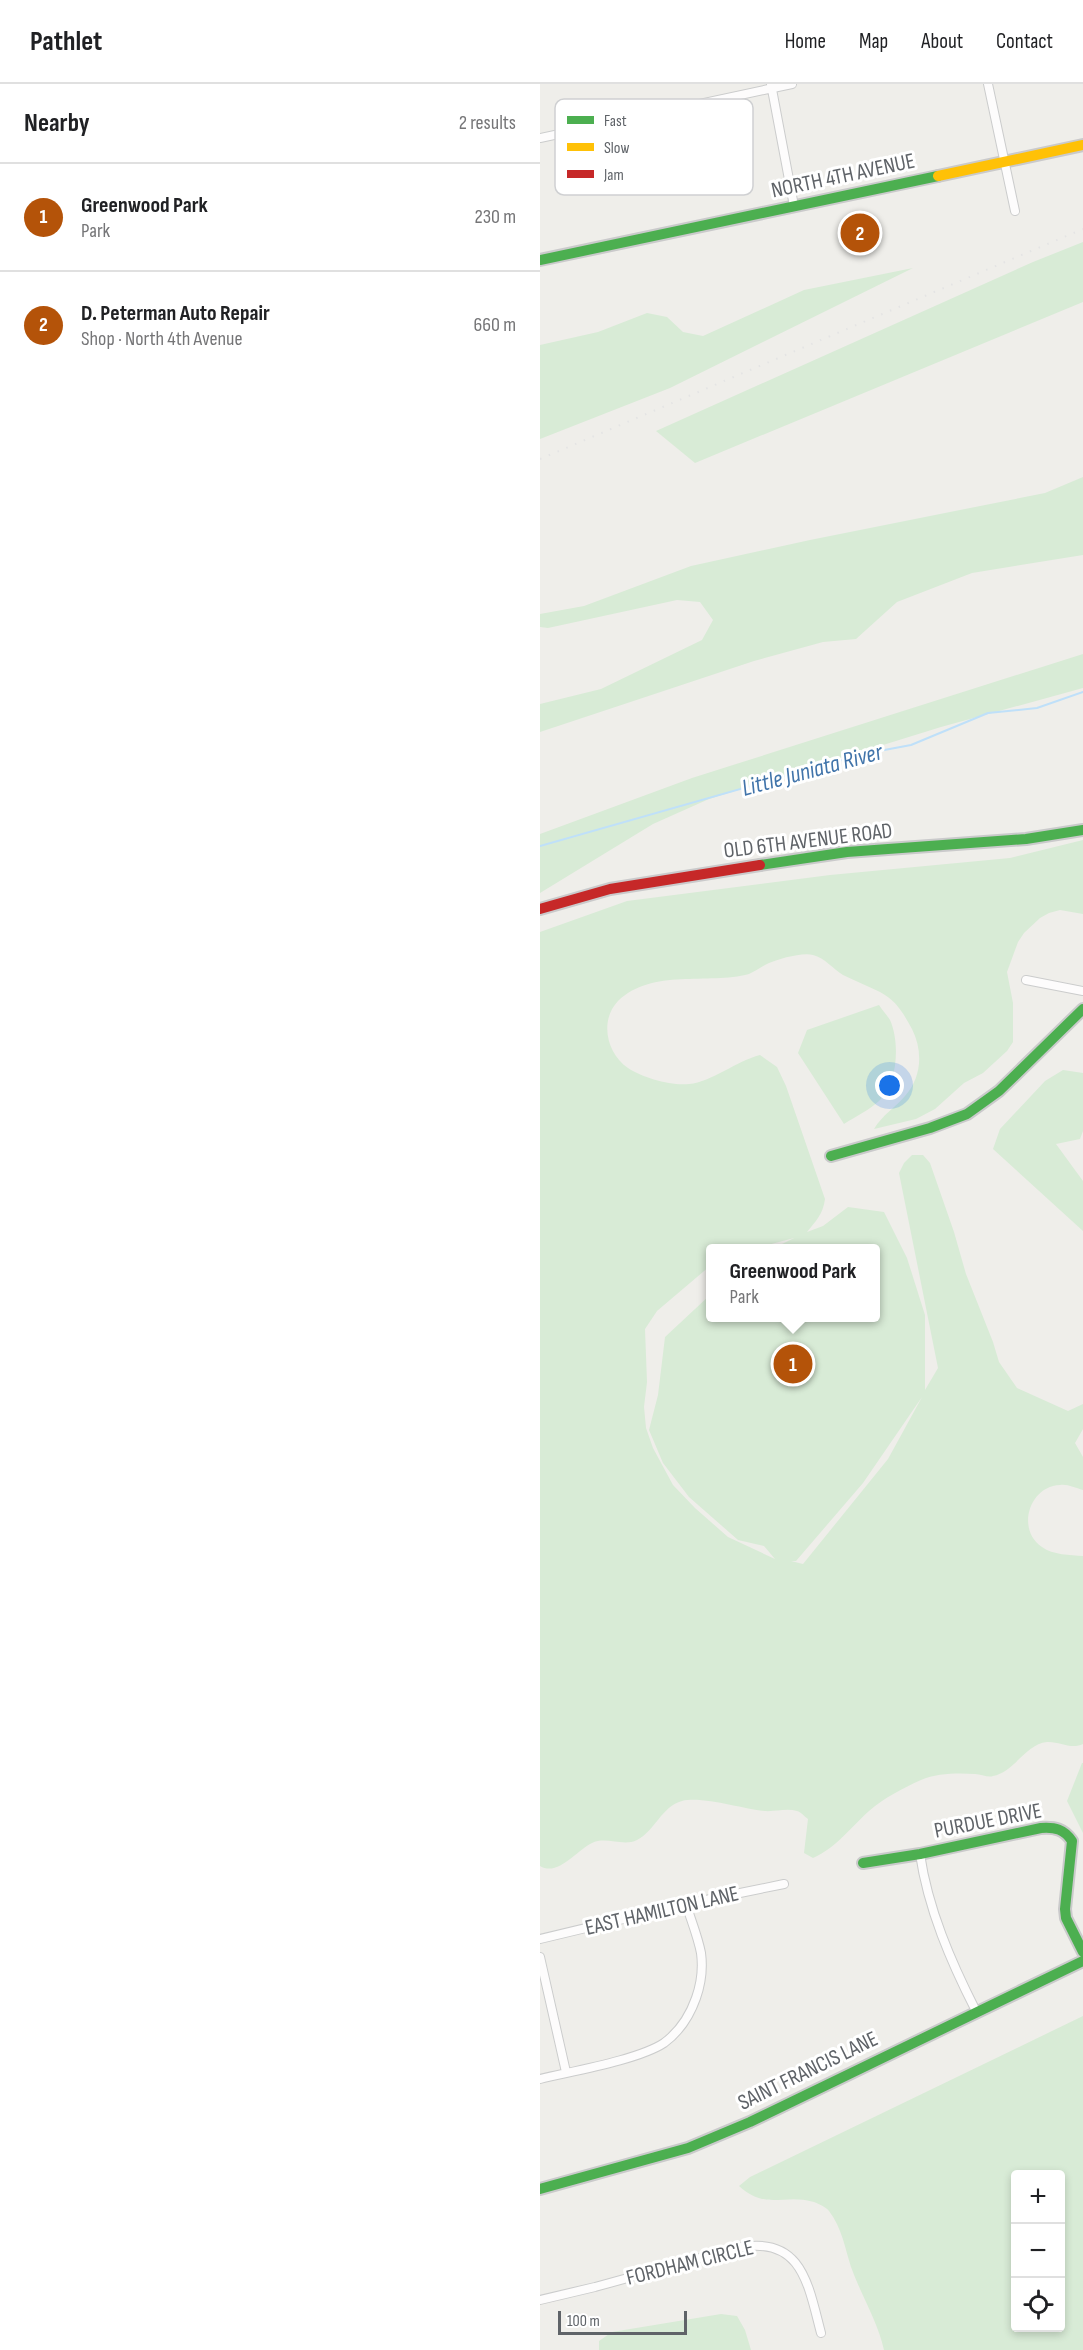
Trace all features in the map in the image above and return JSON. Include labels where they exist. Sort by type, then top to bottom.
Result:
[{"type":"street","points":[[714,99],[772,86],[792,84]]},
{"type":"street","points":[[988,84],[1015,212]]},
{"type":"street","points":[[772,86],[794,206]]},
{"type":"street","points":[[540,138],[555,135]]},
{"type":"street","name":"NORTH 4TH AVENUE","points":[[540,260],[1083,145]]},
{"type":"street","name":"OLD 6TH AVENUE ROAD","points":[[540,909],[609,889],[805,858],[847,852],[1026,839],[1083,830]]},
{"type":"street","points":[[1026,980],[1083,991]]},
{"type":"street","points":[[831,1156],[930,1128],[967,1114],[999,1091],[1083,1010]]},
{"type":"street","name":"PURDUE DRIVE","points":[[863,1863],[920,1854],[1041,1828],[1062,1829],[1069,1834],[1072,1841],[1065,1899],[1066,1918],[1083,1952]]},
{"type":"street","points":[[920,1854],[923,1874],[949,1953],[976,2011]]},
{"type":"street","name":"EAST HAMILTON LANE","points":[[540,1939],[686,1904],[784,1884]]},
{"type":"street","points":[[540,2079],[640,2054],[663,2043],[685,2020],[697,1996],[702,1970],[701,1953],[686,1904]]},
{"type":"street","points":[[540,1957],[566,2072]]},
{"type":"street","name":"SAINT FRANCIS LANE","points":[[540,2189],[688,2148],[750,2122],[1083,1961]]},
{"type":"street","name":"FORDHAM CIRCLE","points":[[540,2300],[736,2248],[768,2245],[789,2256],[802,2272],[821,2333]]},
{"type":"green space","points":[[1083,242],[1083,302],[695,463],[656,431],[1033,262]]},
{"type":"green space","points":[[913,268],[670,388],[540,439],[540,345],[598,332],[647,313],[667,317],[683,332],[703,336],[804,290]]},
{"type":"green space","points":[[1083,477],[1083,555],[972,573],[897,602],[856,639],[823,642],[754,661],[540,732],[540,704],[601,689],[702,640],[713,620],[700,602],[677,600],[548,628],[540,627],[540,614],[584,606],[691,566],[1045,493]]},
{"type":"green space","points":[[1083,654],[1083,688],[941,727],[709,799],[653,824],[540,893],[540,834],[692,778]]},
{"type":"green space","points":[[1083,840],[1083,914],[1060,910],[1049,913],[1024,933],[1018,942],[1007,972],[1013,1003],[1013,1042],[1007,1051],[983,1073],[964,1083],[935,1109],[916,1119],[874,1129],[911,1089],[915,1081],[919,1055],[912,1029],[895,1003],[886,996],[843,975],[817,956],[803,954],[784,958],[749,974],[733,977],[681,979],[647,984],[618,1001],[612,1009],[607,1027],[608,1037],[615,1054],[628,1068],[641,1075],[666,1082],[689,1084],[698,1082],[760,1055],[777,1067],[786,1086],[825,1199],[821,1213],[807,1232],[823,1226],[848,1207],[884,1212],[907,1258],[925,1315],[925,1390],[938,1368],[899,1173],[904,1163],[912,1155],[923,1155],[930,1163],[966,1274],[999,1362],[1017,1388],[1068,1411],[1083,1404],[1083,1429],[1075,1443],[1083,1457],[1083,1490],[1066,1485],[1049,1487],[1034,1501],[1028,1520],[1029,1530],[1034,1539],[1046,1550],[1083,1556],[1083,1744],[1070,1746],[1047,1742],[1040,1744],[1007,1769],[991,1776],[955,1774],[921,1780],[881,1802],[836,1843],[813,1858],[804,1853],[808,1819],[798,1812],[764,1811],[711,1801],[691,1800],[682,1801],[669,1808],[637,1840],[632,1842],[597,1841],[554,1868],[540,1866],[540,932],[627,901],[830,875],[1010,858]],"holes":[[[794,1238],[782,1244],[880,1244],[880,1322],[706,1322],[706,1299],[665,1337],[658,1395],[649,1430],[663,1463],[689,1497],[738,1540],[764,1546],[775,1559],[728,1537],[673,1485],[653,1448],[646,1428],[645,1329],[657,1311],[706,1269],[706,1244],[771,1244]],[[922,1397],[888,1459],[803,1564],[791,1561],[796,1561],[863,1483]]]},
{"type":"green space","points":[[879,1005],[890,1020],[893,1029],[896,1051],[893,1074],[885,1094],[879,1101],[844,1124],[798,1053],[807,1030]]},
{"type":"green space","points":[[1063,1070],[1083,1073],[1083,1131],[1080,1139],[1056,1144],[1083,1181],[1083,1231],[993,1149],[1000,1129],[1045,1081]]},
{"type":"green space","points":[[1083,1763],[1083,1833],[1067,1801]]},
{"type":"green space","points":[[1083,2016],[1083,2350],[884,2350],[878,2329],[851,2267],[840,2231],[829,2211],[814,2202],[758,2198],[739,2186],[750,2177]]},
{"type":"green space","points":[[721,2314],[737,2316],[745,2330],[751,2350],[599,2350],[599,2341],[612,2332]]},
{"type":"waterway","name":"Little Juniata River","points":[[540,846],[863,754],[911,745],[988,713],[1037,708],[1083,692]]},
{"type":"railway","points":[[540,459],[1083,229]]},
{"type":"traffic: fast","points":[[540,260],[938,176]]},
{"type":"traffic: fast","points":[[760,865],[847,852],[1026,839],[1083,830]]},
{"type":"traffic: fast","points":[[831,1156],[930,1128],[967,1114],[999,1091],[1083,1009]]},
{"type":"traffic: fast","points":[[863,1863],[920,1854],[1041,1828],[1059,1830],[1072,1841],[1065,1909],[1066,1918],[1083,1952]]},
{"type":"traffic: fast","points":[[540,2189],[688,2148],[750,2122],[1083,1961]]},
{"type":"traffic: slow","points":[[938,176],[1083,145]]},
{"type":"traffic: jam","points":[[540,909],[610,889],[760,865]]},
{"type":"place","name":"D. Peterman Auto Repair","points":[[860,233]]},
{"type":"place","name":"Greenwood Park","points":[[793,1364]]}]
